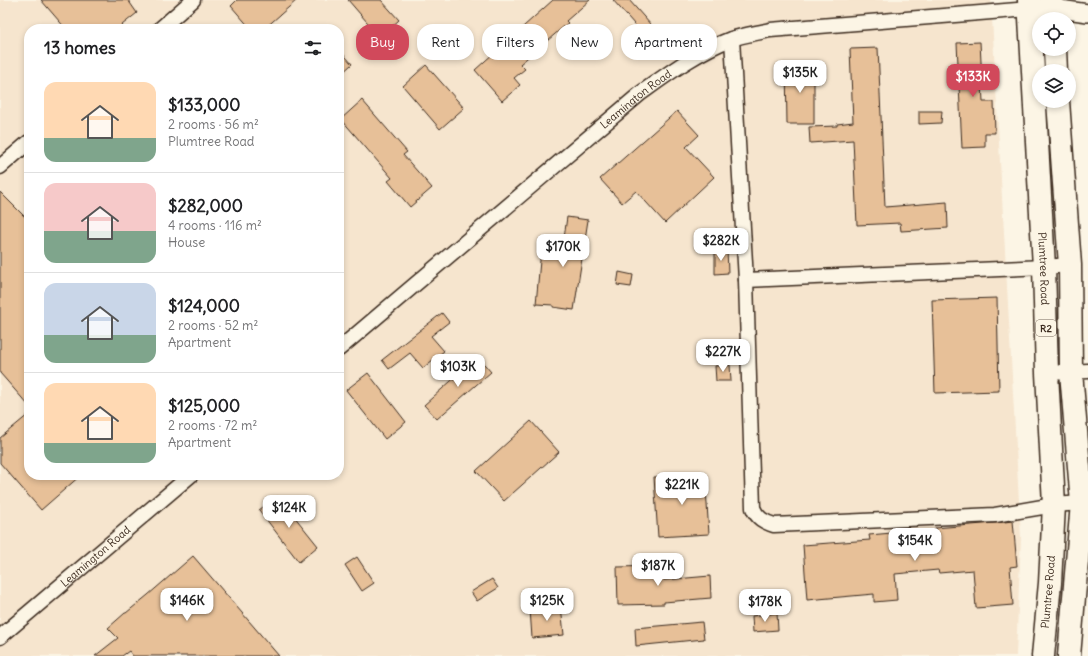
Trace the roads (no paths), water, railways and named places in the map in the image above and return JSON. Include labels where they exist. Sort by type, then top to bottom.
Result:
[{"type":"highway","name":"Plumtree Road","points":[[1029,4],[1044,267],[1047,373],[1054,505],[1050,583],[1043,656]]},
{"type":"highway","name":"R2","points":[[1059,108],[1070,265],[1080,372],[1082,503],[1069,656]]},
{"type":"street","points":[[166,24],[193,0]]},
{"type":"street","points":[[1029,4],[1052,9],[1088,13]]},
{"type":"street","name":"Leamington Road","points":[[344,345],[641,93],[696,55],[732,39],[770,30],[1029,4]]},
{"type":"street","points":[[732,39],[746,280],[753,508],[756,514],[767,523],[774,525],[995,515],[1054,505],[1082,503]]},
{"type":"street","points":[[0,167],[24,146]]},
{"type":"street","points":[[746,280],[1070,265]]},
{"type":"street","points":[[1047,373],[1080,372]]},
{"type":"street","name":"Leamington Road","points":[[0,637],[185,480]]}]
